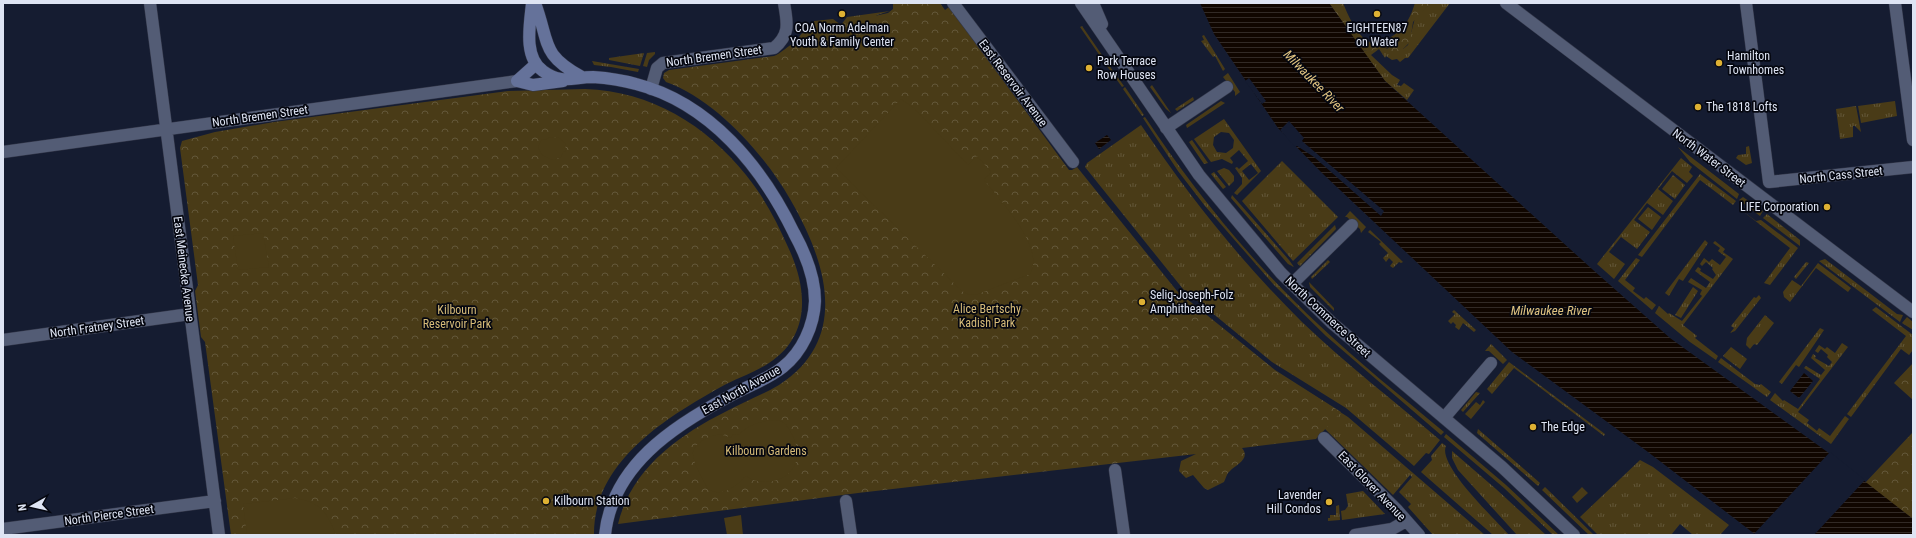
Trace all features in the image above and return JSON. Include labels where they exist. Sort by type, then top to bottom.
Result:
[{"type":"main road","points":[[517,81],[536,64],[530,42],[532,3]]},
{"type":"main road","name":"East North Avenue","points":[[535,3],[551,53],[562,65],[582,77]]},
{"type":"main road","name":"East North Avenue","points":[[536,64],[543,71],[552,76],[570,80],[582,77],[615,79],[651,88],[688,106],[703,116],[729,138],[760,174],[777,200],[798,240],[809,270],[815,302],[811,322],[804,341],[796,354],[783,367],[687,420],[658,442],[633,466],[614,498],[609,513],[605,535]]},
{"type":"main road","points":[[517,81],[533,85],[570,80]]},
{"type":"street","name":"East Meinecke Avenue","points":[[150,3],[219,535]]},
{"type":"street","name":"North Bremen Street","points":[[651,88],[657,68],[663,63],[774,48],[781,42],[786,32],[784,3]]},
{"type":"street","name":"East Reservoir Avenue","points":[[953,3],[1073,162]]},
{"type":"street","name":"North Commerce Street","points":[[1081,3],[1109,42],[1166,128],[1210,189],[1292,284],[1337,328],[1502,467],[1574,535]]},
{"type":"street","name":"North Commerce Street","points":[[1094,3],[1109,42]]},
{"type":"street","name":"North Water Street","points":[[1506,3],[1913,312]]},
{"type":"street","points":[[1746,3],[1770,182],[1758,194]]},
{"type":"street","points":[[1895,3],[1913,140]]},
{"type":"street","name":"North Bremen Street","points":[[3,152],[517,81]]},
{"type":"street","points":[[1166,128],[1227,87]]},
{"type":"street","name":"North Cass Street","points":[[1770,182],[1913,167]]},
{"type":"street","points":[[1292,284],[1352,225]]},
{"type":"street","name":"North Fratney Street","points":[[3,340],[190,314]]},
{"type":"street","points":[[1444,418],[1491,363]]},
{"type":"street","name":"East Glover Avenue","points":[[1324,438],[1419,535]]},
{"type":"street","points":[[1115,470],[1124,535]]},
{"type":"street","name":"North Pierce Street","points":[[3,529],[215,501]]},
{"type":"street","points":[[846,501],[851,535]]},
{"type":"street","points":[[1355,535],[1392,529],[1406,521]]},
{"type":"green space","name":"Alice Bertschy Kadish Park","points":[[893,3],[940,3],[945,10],[949,7],[1069,170],[1077,167],[1177,291],[1275,370],[1341,412],[1316,439],[1242,448],[1245,455],[1244,459],[1227,474],[1224,482],[1208,490],[1204,488],[1193,475],[1186,478],[1179,471],[1181,461],[1196,454],[858,493],[618,524],[624,505],[633,487],[658,457],[673,444],[707,421],[779,385],[802,366],[816,345],[824,321],[825,297],[821,272],[803,222],[780,182],[753,147],[737,130],[703,101],[666,82],[663,78],[664,73],[669,70],[774,56],[795,43],[803,33],[810,31],[816,32],[827,39],[867,34],[870,17],[888,13],[893,9]]},
{"type":"green space","points":[[1329,3],[1343,3],[1358,33],[1366,40],[1377,42],[1390,38],[1405,25],[1415,3],[1431,3],[1413,22],[1410,42],[1403,49],[1400,55],[1396,55],[1387,48],[1384,49],[1379,46],[1371,51],[1362,50]]},
{"type":"green space","points":[[1431,3],[1450,3],[1408,58],[1405,58],[1400,62],[1397,59],[1392,60],[1386,56],[1385,58],[1379,49],[1371,55],[1392,75],[1400,80],[1397,85],[1401,86],[1404,83],[1414,90],[1407,100],[1385,81],[1362,50],[1366,51],[1379,46],[1388,49],[1403,49],[1408,45],[1415,18]]},
{"type":"green space","points":[[890,11],[877,15],[868,27],[867,34],[804,42],[806,35],[805,26],[814,25],[814,21],[833,19],[841,25],[847,17]]},
{"type":"green space","points":[[1082,26],[1102,55],[1100,56],[1080,27]]},
{"type":"green space","points":[[1204,35],[1225,69],[1223,71],[1215,56],[1213,57],[1201,41],[1204,40],[1202,36]]},
{"type":"green space","points":[[655,52],[649,60],[647,67],[643,66],[647,53]]},
{"type":"green space","points":[[644,53],[640,66],[609,60],[609,58]]},
{"type":"green space","points":[[1103,57],[1124,86],[1122,87],[1101,58]]},
{"type":"green space","points":[[592,61],[639,69],[638,72],[594,65]]},
{"type":"green space","points":[[1228,73],[1240,92],[1235,96],[1235,92],[1223,77]]},
{"type":"green space","points":[[1152,85],[1171,113],[1166,109],[1150,87]]},
{"type":"green space","points":[[1125,87],[1144,115],[1142,116],[1123,89]]},
{"type":"green space","name":"Kilbourn Reservoir Park","points":[[585,89],[609,91],[632,96],[675,114],[695,126],[713,141],[730,157],[753,183],[770,210],[788,247],[799,278],[802,294],[802,310],[799,325],[793,339],[783,352],[763,367],[719,388],[676,414],[655,429],[636,446],[619,465],[605,486],[597,509],[594,535],[231,535],[205,342],[201,337],[195,291],[198,285],[180,148],[182,141],[215,132],[274,122],[508,91]]},
{"type":"green space","points":[[1193,97],[1194,100],[1177,111],[1175,109]]},
{"type":"green space","points":[[901,99],[914,108],[968,165],[977,156],[991,172],[984,180],[1019,224],[1032,251],[1033,263],[1030,274],[978,294],[969,295],[962,291],[836,168]]},
{"type":"green space","points":[[1221,101],[1225,103],[1187,128],[1186,125]]},
{"type":"green space","points":[[1895,101],[1897,116],[1861,123],[1858,106]]},
{"type":"green space","points":[[1856,106],[1861,132],[1853,126],[1853,137],[1840,139],[1836,109]]},
{"type":"green space","points":[[1145,117],[1184,173],[1205,200],[1271,277],[1295,302],[1350,353],[1444,432],[1441,435],[1326,336],[1274,285],[1205,206],[1178,171],[1143,118]]},
{"type":"green space","points":[[1224,119],[1261,171],[1237,195],[1234,193],[1242,184],[1242,178],[1235,168],[1237,167],[1239,169],[1248,161],[1239,150],[1230,158],[1233,162],[1232,164],[1222,159],[1211,162],[1194,139]],"holes":[[[1221,132],[1229,133],[1234,140],[1233,148],[1226,153],[1217,152],[1213,145],[1214,137]],[[1251,164],[1258,173],[1249,180],[1242,171]]]},
{"type":"green space","points":[[1141,125],[1197,203],[1258,276],[1302,322],[1336,353],[1440,440],[1429,454],[1426,453],[1414,466],[1346,408],[1272,362],[1183,289],[1085,167],[1087,163]]},
{"type":"green space","points":[[550,137],[559,138],[565,143],[566,151],[563,152],[561,157],[553,160],[543,155],[538,147],[542,139],[545,140]]},
{"type":"green space","points":[[1192,140],[1208,163],[1204,164],[1189,142]]},
{"type":"green space","points":[[1749,146],[1752,163],[1746,165],[1736,158],[1738,155],[1746,154],[1746,147]]},
{"type":"green space","points":[[1678,147],[1739,194],[1737,199],[1690,162]]},
{"type":"green space","points":[[1681,158],[1692,167],[1689,172],[1693,176],[1687,183],[1672,171],[1658,189],[1673,201],[1663,215],[1647,203],[1634,220],[1650,232],[1637,249],[1621,237],[1609,252],[1625,264],[1614,279],[1597,264]]},
{"type":"green space","points":[[1282,161],[1338,217],[1293,261],[1242,201]]},
{"type":"green space","points":[[1224,168],[1229,170],[1234,176],[1234,181],[1229,186],[1217,171]]},
{"type":"green space","points":[[1214,172],[1226,187],[1223,189],[1211,174]]},
{"type":"green space","points":[[1700,174],[1736,201],[1733,205],[1700,180],[1642,257],[1638,255]]},
{"type":"green space","points":[[1673,175],[1685,185],[1675,199],[1662,189]]},
{"type":"green space","points":[[1232,195],[1294,267],[1288,264],[1231,198]]},
{"type":"green space","points":[[1743,197],[1763,211],[1760,216],[1739,200]]},
{"type":"green space","points":[[1648,207],[1661,217],[1652,230],[1638,219]]},
{"type":"green space","points":[[1740,209],[1756,221],[1761,220],[1798,248],[1770,285],[1764,283],[1790,248]]},
{"type":"green space","points":[[1350,211],[1366,227],[1361,233],[1360,229],[1347,217],[1345,217]]},
{"type":"green space","points":[[1767,214],[1800,240],[1800,246],[1763,218]]},
{"type":"green space","points":[[1335,225],[1336,229],[1300,266],[1297,263]]},
{"type":"green space","points":[[1370,230],[1403,262],[1399,262],[1393,268],[1390,266],[1393,262],[1389,258],[1386,262],[1383,258],[1388,253],[1379,244],[1381,242],[1368,232]]},
{"type":"green space","points":[[263,233],[269,267],[238,270],[233,236]]},
{"type":"green space","points":[[1705,240],[1708,243],[1683,281],[1679,279],[1669,296],[1665,293]]},
{"type":"green space","points":[[1715,241],[1725,249],[1723,252],[1733,259],[1683,325],[1697,336],[1695,338],[1718,356],[1716,360],[1690,342],[1655,313],[1659,306],[1668,314],[1669,313],[1682,321],[1702,296],[1700,294],[1702,290],[1688,282],[1691,278],[1706,288],[1710,282],[1695,271],[1698,267],[1701,269],[1700,271],[1713,279],[1716,275],[1712,269],[1713,268],[1706,262],[1702,266],[1700,264],[1704,258],[1709,262],[1712,259],[1720,265],[1726,257],[1718,251],[1720,248],[1713,243]]},
{"type":"green space","points":[[1636,258],[1640,260],[1625,280],[1635,288],[1633,291],[1644,299],[1646,297],[1656,305],[1652,310],[1618,281]]},
{"type":"green space","points":[[1825,259],[1897,314],[1903,315],[1900,322],[1819,261]]},
{"type":"green space","points":[[1328,260],[1330,262],[1312,279],[1311,277]]},
{"type":"green space","points":[[1806,262],[1809,263],[1796,279],[1794,277]]},
{"type":"green space","points":[[1818,263],[1851,288],[1848,292],[1816,268],[1790,302],[1784,297],[1783,292],[1792,280],[1801,286]]},
{"type":"green space","points":[[1309,282],[1334,308],[1334,311],[1310,287]]},
{"type":"green space","points":[[1693,287],[1698,291],[1681,318],[1675,315]]},
{"type":"green space","points":[[1759,295],[1761,298],[1735,331],[1730,333],[1734,328],[1731,326],[1754,297],[1756,298]]},
{"type":"green space","points":[[1876,307],[1913,335],[1913,350],[1909,355],[1901,349],[1851,417],[1847,414],[1906,336],[1872,310]]},
{"type":"green space","points":[[1454,310],[1476,330],[1474,332],[1463,323],[1459,330],[1455,327],[1456,325],[1453,322],[1451,324],[1448,321],[1455,314],[1452,312]]},
{"type":"green space","points":[[1765,315],[1774,323],[1757,345],[1754,344],[1750,349],[1746,345],[1747,338]]},
{"type":"green space","points":[[1907,317],[1913,322],[1913,330],[1902,323]]},
{"type":"green space","points":[[1820,328],[1824,330],[1799,367],[1796,365],[1782,384],[1779,382]]},
{"type":"green space","points":[[1842,343],[1848,347],[1798,412],[1809,420],[1807,423],[1817,431],[1819,428],[1830,436],[1845,416],[1849,419],[1831,444],[1770,400],[1775,393],[1783,401],[1784,400],[1798,409],[1820,379],[1804,368],[1806,366],[1821,375],[1825,370],[1811,358],[1813,354],[1816,356],[1815,358],[1829,366],[1832,362],[1827,357],[1828,355],[1821,349],[1818,353],[1815,351],[1819,345],[1825,349],[1827,347],[1835,353]]},
{"type":"green space","points":[[1491,344],[1507,360],[1503,364],[1489,351],[1485,351]]},
{"type":"green space","points":[[1731,347],[1747,359],[1740,369],[1723,356]]},
{"type":"green space","points":[[1721,358],[1755,384],[1761,384],[1771,392],[1767,397],[1718,362]]},
{"type":"green space","points":[[1509,362],[1605,434],[1604,436],[1514,368],[1492,394],[1487,389]]},
{"type":"green space","points":[[1913,363],[1913,400],[1894,383]]},
{"type":"green space","points":[[1307,391],[1348,417],[1485,535],[1433,535],[1408,507],[1411,504],[1399,492],[1412,477],[1410,475],[1393,495],[1325,429]]},
{"type":"green space","points":[[1476,392],[1480,393],[1463,412],[1461,410]]},
{"type":"green space","points":[[1483,400],[1485,402],[1471,419],[1465,414],[1476,402],[1480,405]]},
{"type":"green space","name":"Kilbourn Gardens","points":[[773,420],[782,422],[786,425],[795,441],[797,454],[796,463],[792,470],[786,476],[770,482],[753,480],[746,476],[729,490],[719,492],[708,489],[695,463],[693,451],[695,447],[709,437],[722,435],[731,438],[733,434],[739,435],[754,424]]},
{"type":"green space","points":[[1478,429],[1540,483],[1538,486],[1477,433]]},
{"type":"green space","points":[[1913,432],[1913,519],[1865,483]]},
{"type":"green space","points":[[1446,434],[1506,485],[1559,535],[1553,535],[1504,488],[1444,437]]},
{"type":"green space","points":[[1442,443],[1446,446],[1446,455],[1450,466],[1459,479],[1509,535],[1493,535],[1421,472],[1432,460],[1431,456]]},
{"type":"green space","points":[[1452,451],[1546,535],[1517,535],[1458,470],[1452,458]]},
{"type":"green space","points":[[1640,460],[1653,467],[1729,525],[1720,535],[1693,535],[1680,524],[1671,535],[1598,535],[1580,517]]},
{"type":"green space","points":[[1545,487],[1594,535],[1589,535],[1542,490]]},
{"type":"green space","points":[[1582,487],[1588,493],[1577,503],[1572,497]]},
{"type":"green space","points":[[1363,491],[1385,514],[1342,520],[1341,511],[1345,510],[1348,506],[1346,494]]},
{"type":"green space","points":[[295,498],[304,500],[322,509],[336,535],[247,535],[243,504]]},
{"type":"green space","points":[[1339,505],[1340,520],[1328,521],[1330,515],[1336,515],[1336,506]]},
{"type":"green space","points":[[741,515],[743,535],[727,535],[724,518]]},
{"type":"water","name":"Milwaukee River","points":[[1200,3],[1329,3],[1385,81],[1670,338],[1826,451],[1913,519],[1913,535],[1756,535],[1648,452],[1512,352],[1322,173],[1278,128],[1214,34]]},
{"type":"water","points":[[1107,135],[1111,140],[1099,149],[1095,143]]},
{"type":"water","points":[[1804,373],[1813,381],[1799,398],[1790,391]]},
{"type":"pier","points":[[1249,78],[1266,101],[1262,104],[1245,81]]},
{"type":"pier","points":[[1289,121],[1304,138],[1302,141],[1384,211],[1381,216],[1314,157],[1297,146],[1295,147],[1280,130]]},
{"type":"pier","points":[[1830,452],[1865,480],[1814,535],[1753,535]]},
{"type":"place","name":"COA Norm Adelman Youth & Family Center","points":[[842,14]]},
{"type":"place","name":"EIGHTEEN87 on Water","points":[[1377,14]]},
{"type":"place","name":"Hamilton Townhomes","points":[[1719,63]]},
{"type":"place","name":"Park Terrace Row Houses","points":[[1089,68]]},
{"type":"place","name":"The 1818 Lofts","points":[[1698,107]]},
{"type":"place","name":"LIFE Corporation","points":[[1827,207]]},
{"type":"place","name":"Selig-Joseph-Folz Amphitheater","points":[[1142,302]]},
{"type":"place","name":"The Edge","points":[[1533,427]]},
{"type":"place","name":"Kilbourn Station","points":[[546,501]]},
{"type":"place","name":"Lavender Hill Condos","points":[[1329,502]]}]
